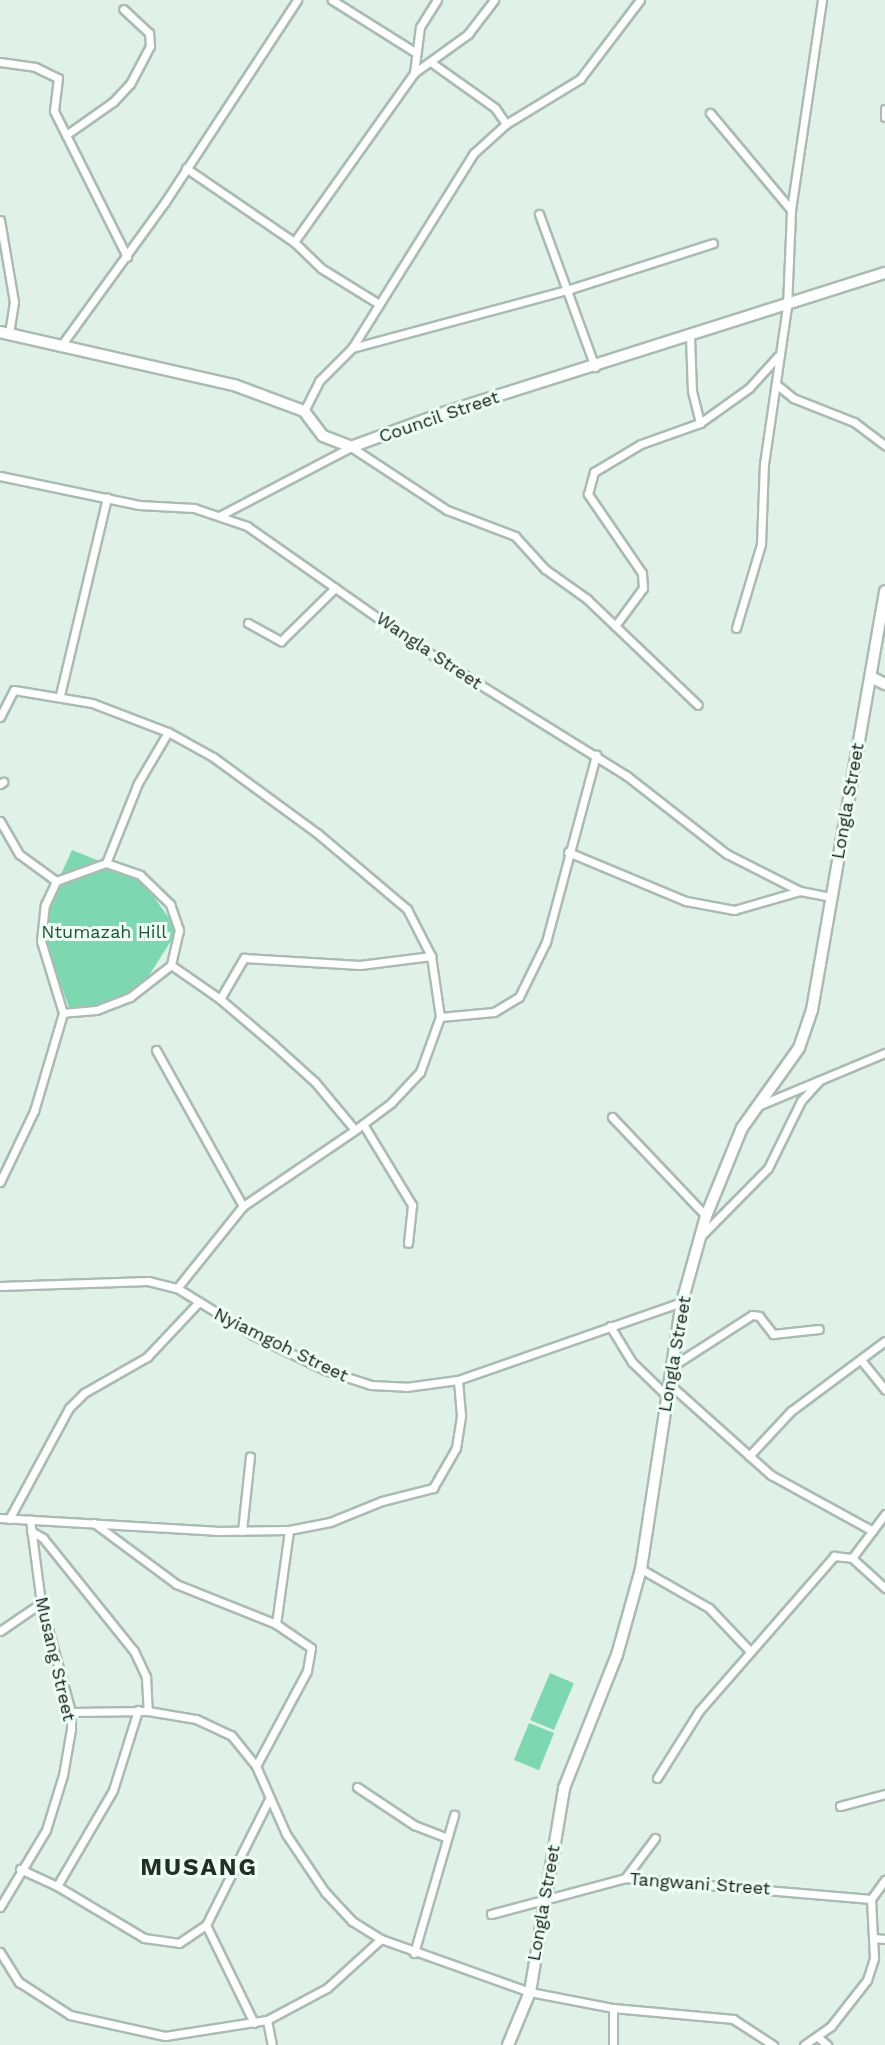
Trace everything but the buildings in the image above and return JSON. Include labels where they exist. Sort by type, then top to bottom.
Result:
[{"type":"main road","name":"Council Street","points":[[351,447],[446,411],[596,368],[885,273]]},
{"type":"main road","points":[[5,333],[234,385],[304,411],[323,436],[351,447]]},
{"type":"main road","name":"Longla Street","points":[[508,2045],[530,1992],[542,1903],[565,1788],[617,1656],[641,1569],[682,1302],[700,1236],[727,1156],[801,1044],[820,971],[830,897],[885,591]]},
{"type":"main road","points":[[871,677],[885,684]]},
{"type":"street","points":[[60,347],[127,257],[297,0]]},
{"type":"street","points":[[332,0],[415,52]]},
{"type":"street","points":[[414,73],[420,27],[437,0]]},
{"type":"street","points":[[294,242],[414,73],[432,63],[468,34],[494,0]]},
{"type":"street","points":[[304,411],[320,381],[352,348],[474,153],[506,124],[580,79],[639,0]]},
{"type":"street","points":[[736,628],[759,561],[764,464],[787,307],[791,210],[822,0]]},
{"type":"street","points":[[66,135],[113,102],[130,83],[150,46],[149,33],[123,9]]},
{"type":"street","points":[[0,62],[35,67],[58,78],[54,110],[127,257]]},
{"type":"street","points":[[432,63],[495,108],[506,124]]},
{"type":"street","points":[[885,109],[885,117]]},
{"type":"street","points":[[710,113],[791,210]]},
{"type":"street","points":[[186,168],[294,242],[321,268],[379,304]]},
{"type":"street","points":[[539,214],[570,289],[596,368]]},
{"type":"street","points":[[0,220],[14,302],[5,333]]},
{"type":"street","points":[[352,348],[570,289],[713,243]]},
{"type":"street","points":[[690,337],[691,391],[700,423]]},
{"type":"street","points":[[615,626],[643,588],[642,573],[588,494],[594,472],[641,443],[700,423],[749,388],[778,356]]},
{"type":"street","points":[[776,384],[793,397],[854,422],[885,445]]},
{"type":"street","points":[[775,401],[793,397]]},
{"type":"street","points":[[221,515],[351,447],[447,510],[514,536],[545,569],[587,599],[698,705]]},
{"type":"street","name":"Wangla Street","points":[[0,476],[107,498],[221,515],[247,526],[418,646],[596,755],[727,854],[800,891],[830,897]]},
{"type":"street","points":[[60,695],[107,498]]},
{"type":"street","points":[[248,623],[281,641],[335,587]]},
{"type":"street","points":[[0,717],[14,690],[60,695],[169,732],[212,757],[391,892],[407,909],[431,956],[440,1017],[420,1072],[363,1124],[243,1206],[177,1288]]},
{"type":"street","points":[[106,863],[138,783],[169,732]]},
{"type":"street","points":[[440,1017],[494,1012],[519,997],[547,942],[568,852],[596,755]]},
{"type":"street","points":[[0,821],[19,854],[56,881]]},
{"type":"street","points":[[568,852],[686,901],[734,910],[800,891]]},
{"type":"street","points":[[0,1182],[30,1123],[63,1013],[41,941],[45,905],[56,881],[106,863],[140,875],[170,904],[179,930],[171,965],[130,997],[96,1010],[63,1013]]},
{"type":"street","points":[[220,999],[244,958],[360,965],[431,956]]},
{"type":"street","points":[[171,965],[220,999],[315,1082],[355,1130]]},
{"type":"street","points":[[156,1050],[243,1206]]},
{"type":"street","points":[[758,1106],[885,1053]]},
{"type":"street","points":[[700,1236],[768,1168],[801,1101],[819,1081]]},
{"type":"street","points":[[612,1117],[706,1216]]},
{"type":"street","points":[[363,1124],[412,1205],[408,1243]]},
{"type":"street","name":"Nyiamgoh Street","points":[[0,1286],[149,1281],[177,1288],[197,1304],[347,1378],[406,1387],[458,1380],[682,1302]]},
{"type":"street","points":[[9,1519],[69,1408],[84,1393],[147,1357],[197,1304]]},
{"type":"street","points":[[671,1367],[752,1315],[759,1316],[773,1334],[819,1329]]},
{"type":"street","points":[[610,1326],[632,1362],[666,1395]]},
{"type":"street","points":[[749,1456],[791,1411],[885,1341]]},
{"type":"street","points":[[861,1360],[885,1390]]},
{"type":"street","points":[[0,1518],[242,1531],[289,1530],[330,1522],[382,1501],[433,1488],[457,1448],[461,1415],[458,1380]]},
{"type":"street","points":[[668,1383],[771,1475],[873,1531]]},
{"type":"street","points":[[242,1531],[250,1456]]},
{"type":"street","points":[[852,1558],[885,1514]]},
{"type":"street","name":"Musang Street","points":[[0,1907],[50,1820],[63,1775],[71,1712],[41,1603],[30,1520]]},
{"type":"street","points":[[94,1523],[176,1584],[276,1625],[309,1646],[311,1655],[285,1714],[256,1766]]},
{"type":"street","points":[[276,1625],[289,1530]]},
{"type":"street","points":[[32,1531],[43,1538],[134,1651],[146,1677],[148,1711]]},
{"type":"street","points":[[657,1778],[699,1711],[834,1556],[852,1558],[885,1588]]},
{"type":"street","points":[[641,1569],[709,1608],[750,1651]]},
{"type":"street","points":[[0,1631],[41,1603]]},
{"type":"street","points":[[57,1886],[113,1790],[138,1710]]},
{"type":"street","points":[[71,1712],[148,1711],[196,1719],[231,1735],[256,1766],[286,1834],[325,1892],[352,1921],[381,1939],[414,1953],[530,1992],[613,2008],[733,2019],[773,2045]]},
{"type":"street","points":[[356,1787],[414,1825],[446,1837]]},
{"type":"street","points":[[840,1806],[885,1794]]},
{"type":"street","points":[[20,1869],[57,1886],[156,1942],[179,1943],[206,1924],[269,1799]]},
{"type":"street","points":[[414,1953],[454,1815]]},
{"type":"street","points":[[625,1878],[655,1838]]},
{"type":"street","name":"Tangwani Street","points":[[491,1914],[542,1903],[625,1878],[871,1899]]},
{"type":"street","points":[[804,2045],[819,2038],[867,1980],[874,1958],[871,1899],[885,1880]]},
{"type":"street","points":[[206,1924],[254,2023]]},
{"type":"street","points":[[873,1938],[885,1939]]},
{"type":"street","points":[[0,1952],[19,1982],[70,2015],[165,2036],[267,2021],[327,1988],[381,1939]]},
{"type":"street","points":[[613,2008],[613,2045]]},
{"type":"street","points":[[267,2021],[272,2045]]},
{"type":"street","points":[[165,2036],[165,2045]]},
{"type":"street","points":[[819,2038],[827,2045]]},
{"type":"green space","name":"Ntumazah Hill","points":[[72,850],[139,877],[178,930],[139,991],[96,1009],[71,1012],[43,938],[47,905]]},
{"type":"green space","points":[[550,1673],[574,1683],[554,1730],[530,1720]]},
{"type":"green space","points":[[529,1723],[554,1733],[539,1770],[514,1760]]},
{"type":"district","name":"MUSANG","points":[[199,1868]]}]
